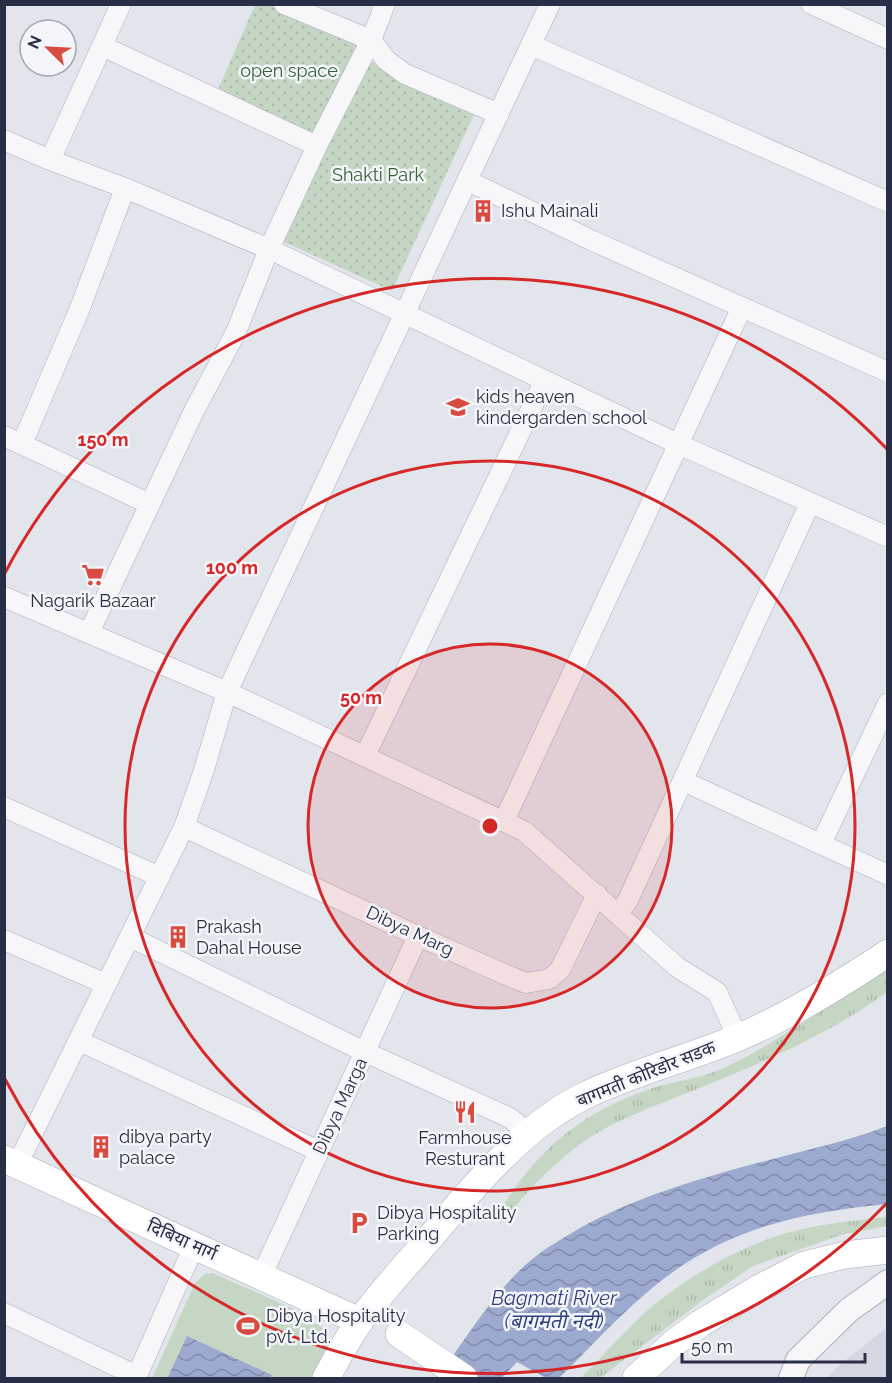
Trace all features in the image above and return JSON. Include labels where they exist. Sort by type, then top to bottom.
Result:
[{"type":"main road","name":"बागमती कोरिडोर सडक","points":[[326,1378],[359,1321],[451,1212],[529,1133],[552,1114],[583,1096],[624,1079],[738,1038],[812,1000],[888,953]]},
{"type":"main road","name":"दिबिया मार्ग","points":[[11,1162],[359,1321]]},
{"type":"main road","points":[[636,1378],[675,1342],[701,1323],[804,1265],[845,1255],[888,1250]]},
{"type":"main road","points":[[399,1334],[464,1378]]},
{"type":"street","points":[[50,160],[121,4]]},
{"type":"street","points":[[284,4],[371,40],[386,60],[405,74],[499,114]]},
{"type":"street","points":[[89,633],[194,411],[236,332],[269,249],[317,146],[371,40],[385,4]]},
{"type":"street","points":[[11,1162],[79,1041],[184,827],[204,773],[227,692],[550,4]]},
{"type":"street","points":[[812,4],[888,39]]},
{"type":"street","points":[[531,45],[888,202]]},
{"type":"street","points":[[102,46],[317,146]]},
{"type":"street","points":[[4,140],[269,249],[544,382],[888,537]]},
{"type":"street","points":[[468,181],[593,241],[888,372]]},
{"type":"street","points":[[125,188],[80,308],[13,440],[150,504]]},
{"type":"street","points":[[504,821],[742,307]]},
{"type":"street","points":[[365,756],[544,382]]},
{"type":"street","points":[[618,914],[628,900],[810,503]]},
{"type":"street","points":[[7,604],[89,633],[227,692],[524,831],[677,967],[717,992],[738,1038]]},
{"type":"street","points":[[821,844],[888,703]]},
{"type":"street","points":[[683,781],[888,875]]},
{"type":"street","points":[[4,807],[160,877]]},
{"type":"street","name":"Dibya Marg","points":[[184,827],[418,936],[526,982],[549,979],[560,970],[597,894]]},
{"type":"street","name":"Dibya Marga","points":[[262,1275],[418,936]]},
{"type":"street","points":[[130,937],[365,1052],[510,1118],[529,1133]]},
{"type":"street","points":[[4,940],[106,984]]},
{"type":"street","points":[[79,1041],[320,1151]]},
{"type":"street","points":[[4,1313],[136,1377],[194,1246]]},
{"type":"street","points":[[791,1378],[798,1360],[849,1310],[888,1282]]},
{"type":"shaded area","points":[[887,1328],[887,1378],[827,1378],[838,1366]]},
{"type":"green space","name":"open space","points":[[255,5],[280,5],[366,41],[317,146],[213,101]]},
{"type":"green space","name":"Shakti Park","points":[[365,59],[476,110],[392,291],[280,240]]},
{"type":"green space","points":[[887,968],[887,992],[866,1007],[820,1034],[771,1058],[640,1112],[599,1132],[552,1168],[530,1189],[501,1223],[495,1218],[510,1194],[543,1154],[581,1123],[626,1098],[653,1088],[711,1073],[740,1060]]},
{"type":"green space","points":[[887,1217],[887,1226],[841,1235],[753,1266],[702,1301],[600,1378],[581,1378],[628,1329],[665,1296],[716,1263],[752,1245],[799,1230]]},
{"type":"green space","name":"Dibya Hospitality pvt. Ltd.","points":[[213,1273],[296,1310],[323,1328],[330,1341],[312,1378],[152,1378],[195,1283],[205,1274]]},
{"type":"water","name":"Bagmati River (बागमती नदी)","points":[[887,1126],[887,1204],[791,1219],[733,1238],[705,1252],[678,1268],[639,1299],[559,1378],[546,1378],[517,1362],[502,1378],[437,1378],[485,1311],[517,1273],[539,1254],[580,1228],[650,1196],[724,1172],[845,1140]]},
{"type":"water","points":[[187,1336],[272,1375],[270,1378],[168,1377]]},
{"type":"place","name":"Ishu Mainali","points":[[483,211]]},
{"type":"place","name":"kids heaven kindergarden school","points":[[458,407]]},
{"type":"place","name":"Nagarik Bazaar","points":[[93,575]]},
{"type":"place","name":"Prakash Dahal House","points":[[178,937]]},
{"type":"place","name":"Farmhouse Resturant","points":[[465,1112]]},
{"type":"place","name":"dibya party palace","points":[[101,1147]]},
{"type":"place","name":"Dibya Hospitality Parking","points":[[359,1223]]},
{"type":"place","name":"Dibya Hospitality pvt. Ltd.","points":[[248,1326]]}]
